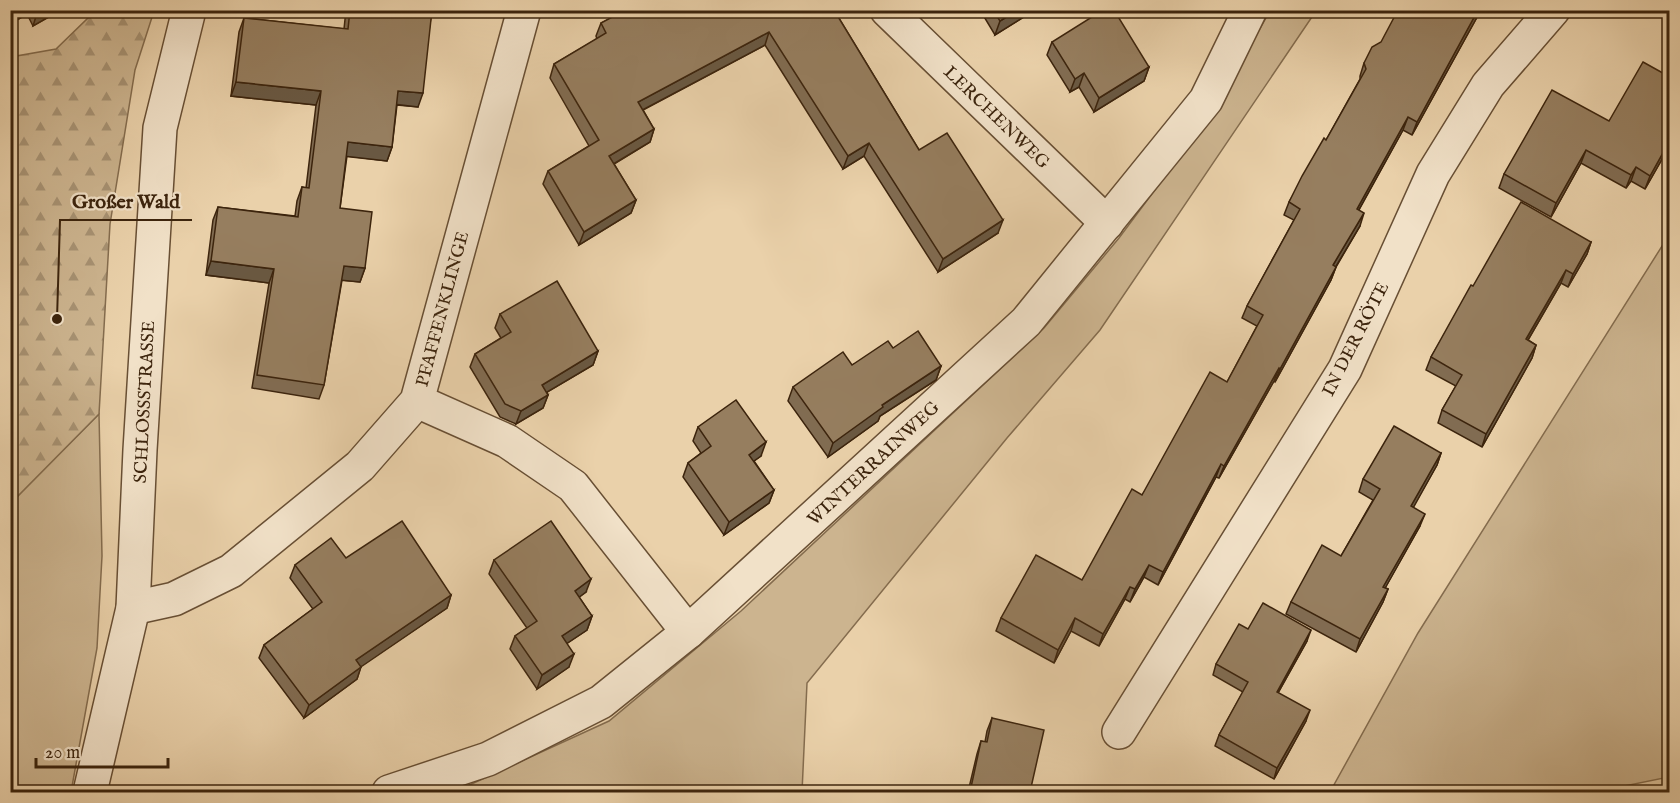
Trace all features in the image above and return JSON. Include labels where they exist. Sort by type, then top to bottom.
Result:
[{"type":"street","name":"SCHLOSSSTRASSE","points":[[90,792],[133,608],[140,450],[160,128],[189,10]]},
{"type":"street","name":"PFAFFENKLINGE","points":[[133,608],[174,599],[231,571],[360,466],[417,401],[524,10]]},
{"type":"street","name":"LERCHENWEG","points":[[887,10],[1107,223]]},
{"type":"street","name":"WINTERRAINWEG","points":[[389,792],[488,759],[601,702],[688,632],[1026,322],[1206,100],[1250,10]]},
{"type":"street","name":"IN DER RÖTE","points":[[1119,732],[1345,369],[1433,174],[1488,85],[1553,10]]},
{"type":"street","points":[[417,401],[507,441],[573,486],[688,632]]},
{"type":"green space","points":[[92,11],[154,11],[135,70],[110,224],[99,414],[11,503],[11,57],[56,49],[91,15]]},
{"type":"green space","points":[[1270,11],[1316,11],[1100,330],[1007,438],[807,683],[802,792],[454,792],[609,721],[741,611],[1044,328],[1119,238],[1210,116]]},
{"type":"green space","points":[[1669,235],[1669,777],[1595,792],[1330,792],[1418,633]]},
{"type":"green space","points":[[99,414],[102,556],[97,648],[71,792],[11,792],[11,503]]},
{"type":"building","points":[[350,10],[432,10],[423,93],[398,91],[392,147],[348,142],[340,208],[372,212],[365,268],[344,266],[324,385],[257,375],[274,269],[211,261],[218,207],[298,217],[302,187],[309,188],[321,91],[236,82],[244,18],[348,29]]},
{"type":"building","points":[[619,10],[834,10],[919,150],[947,133],[1003,220],[943,259],[869,143],[848,156],[769,32],[638,102],[654,129],[609,156],[636,200],[584,232],[548,171],[599,140],[554,64],[606,33],[601,23],[620,13]]},
{"type":"building","points":[[993,10],[1018,10],[1000,21]]},
{"type":"building","points":[[1103,10],[1114,10],[1149,67],[1099,98],[1084,73],[1075,79],[1052,42]]},
{"type":"building","points":[[1398,10],[1478,10],[1417,122],[1408,117],[1357,209],[1364,213],[1333,265],[1336,267],[1224,466],[1221,464],[1163,572],[1149,565],[1135,589],[1130,587],[1103,634],[1075,618],[1058,650],[1001,618],[1036,555],[1082,580],[1132,489],[1142,495],[1210,372],[1227,382],[1263,315],[1247,306],[1300,209],[1289,202],[1366,69],[1364,63],[1372,47],[1381,42]]},
{"type":"building","points":[[1643,62],[1670,77],[1670,140],[1650,176],[1636,167],[1631,175],[1586,150],[1556,203],[1504,174],[1552,90],[1609,121]]},
{"type":"building","points":[[1521,202],[1591,242],[1573,274],[1566,270],[1526,339],[1536,345],[1486,434],[1442,410],[1462,375],[1431,357]]},
{"type":"building","points":[[557,281],[598,351],[542,385],[548,395],[521,411],[505,404],[475,354],[511,332],[500,314]]},
{"type":"building","points":[[918,331],[941,366],[882,405],[883,407],[833,443],[793,387],[843,352],[852,365],[888,341],[893,348]]},
{"type":"building","points":[[736,400],[766,442],[749,455],[774,490],[729,522],[688,463],[711,446],[698,427]]},
{"type":"building","points":[[1394,426],[1441,453],[1411,506],[1425,514],[1383,587],[1388,589],[1360,639],[1291,602],[1322,545],[1341,556],[1380,489],[1363,479]]},
{"type":"building","points":[[402,521],[451,595],[356,660],[361,667],[309,705],[264,645],[322,602],[295,565],[331,538],[346,558]]},
{"type":"building","points":[[551,521],[591,579],[575,591],[592,616],[562,636],[574,654],[542,675],[515,636],[537,621],[494,560]]},
{"type":"building","points":[[1263,603],[1311,630],[1277,692],[1310,710],[1277,768],[1219,735],[1248,682],[1216,664],[1239,624],[1248,629]]},
{"type":"building","points":[[992,718],[1044,730],[1030,792],[970,792],[981,741],[987,742]]},
{"type":"place","name":"Großer Wald","points":[[57,319]]}]
